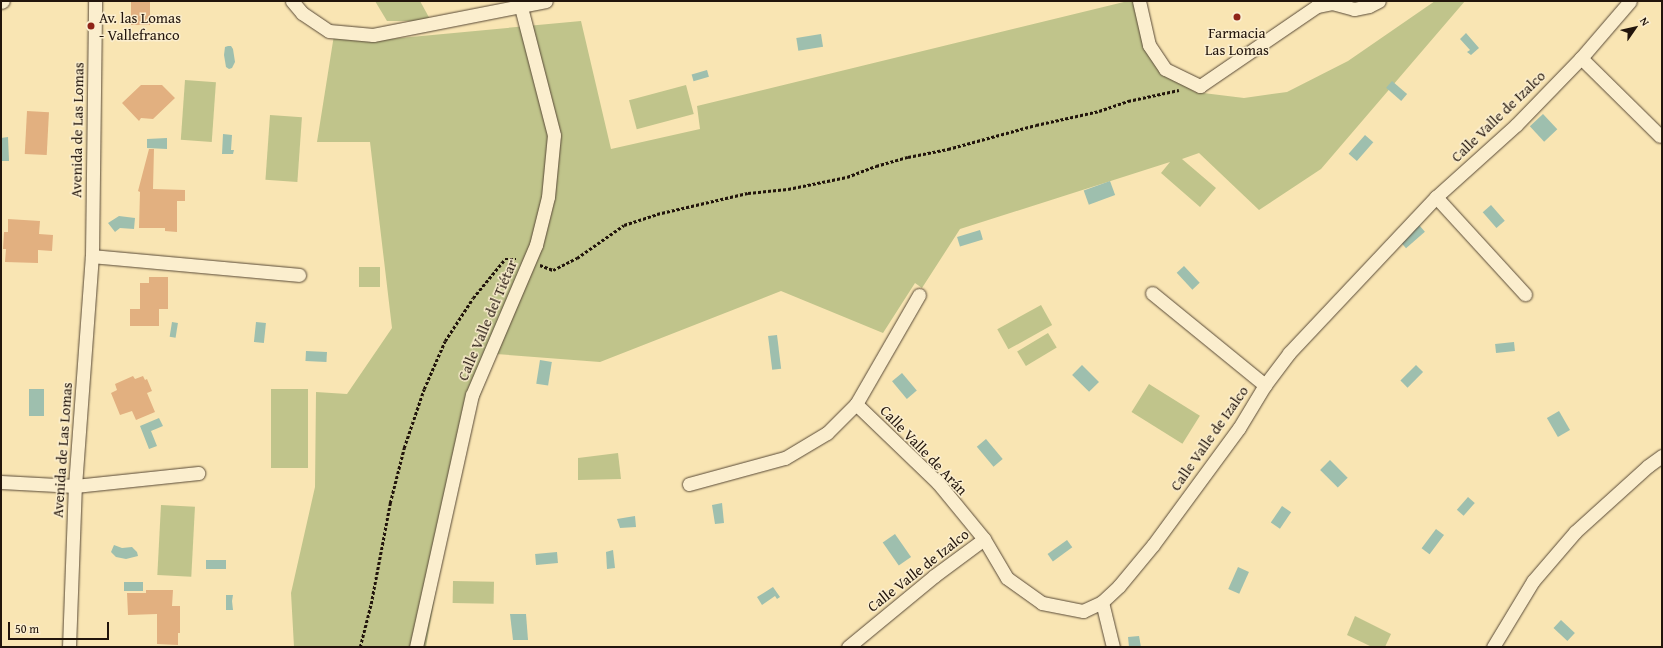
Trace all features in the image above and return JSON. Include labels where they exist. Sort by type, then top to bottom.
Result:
[{"type":"street","points":[[292,1],[302,13],[329,31],[373,35],[546,1]]},
{"type":"street","points":[[1139,1],[1149,44],[1165,69],[1200,86],[1317,6],[1332,3],[1354,9],[1369,6],[1379,1]]},
{"type":"street","name":"Calle Valle de Izalco","points":[[848,647],[934,576],[984,539],[1007,578],[1042,603],[1083,611],[1102,602],[1119,586],[1153,545],[1239,428],[1265,385],[1289,353],[1436,197],[1516,125],[1582,58],[1630,1]]},
{"type":"street","name":"Avenida de Las Lomas","points":[[69,647],[74,486],[92,256],[94,2]]},
{"type":"street","name":"Calle Valle del Tiétar","points":[[416,647],[472,395],[536,245],[548,197],[554,135],[521,7]]},
{"type":"street","points":[[1582,58],[1660,136]]},
{"type":"street","points":[[1436,197],[1525,294]]},
{"type":"street","points":[[92,256],[299,275]]},
{"type":"street","name":"Calle Valle de Izalco","points":[[1152,293],[1265,385]]},
{"type":"street","points":[[689,484],[785,458],[827,433],[856,404],[919,295]]},
{"type":"street","name":"Calle Valle de Arán","points":[[856,404],[938,483],[984,539]]},
{"type":"street","points":[[1493,647],[1533,581],[1575,532],[1648,466],[1662,456]]},
{"type":"street","points":[[1,482],[74,486],[198,473]]},
{"type":"street","points":[[1102,602],[1112,647]]},
{"type":"path","points":[[360,647],[371,604],[390,503],[404,448],[424,389],[445,341],[473,298],[505,259],[529,260],[553,270],[577,258],[624,225],[657,214],[748,193],[788,189],[848,177],[876,166],[908,157],[948,149],[1036,125],[1099,111],[1128,101],[1200,86]]},
{"type":"green space","points":[[375,1],[420,1],[431,21],[387,21]]},
{"type":"green space","points":[[1128,1],[1135,1],[1162,71],[1195,92],[1244,98],[1287,92],[1348,61],[1435,1],[1465,1],[1321,169],[1259,210],[1199,153],[1182,159],[1216,188],[1200,207],[1161,173],[1170,162],[960,229],[922,288],[915,283],[883,333],[781,291],[600,362],[496,354],[476,406],[453,493],[426,647],[294,647],[291,593],[315,487],[316,392],[347,394],[392,328],[370,142],[317,142],[334,35],[379,40],[581,21],[611,149],[700,129],[697,106]]},
{"type":"green space","points":[[185,80],[216,82],[212,142],[181,140]]},
{"type":"green space","points":[[686,85],[694,114],[637,129],[629,100]]},
{"type":"green space","points":[[270,115],[302,117],[297,182],[265,180]]},
{"type":"green space","points":[[359,267],[380,267],[380,287],[359,287]]},
{"type":"green space","points":[[1041,305],[1052,325],[1008,349],[997,329]]},
{"type":"green space","points":[[1048,333],[1057,348],[1026,366],[1017,352]]},
{"type":"green space","points":[[1149,384],[1200,416],[1182,444],[1132,412]]},
{"type":"green space","points":[[271,389],[308,389],[308,468],[271,468]]},
{"type":"green space","points":[[618,453],[621,479],[578,480],[578,458]]},
{"type":"green space","points":[[161,505],[195,507],[191,577],[157,575]]},
{"type":"green space","points":[[453,581],[494,582],[494,604],[453,603]]},
{"type":"green space","points":[[1355,616],[1391,634],[1385,647],[1372,647],[1347,635]]},
{"type":"shaded area","points":[[1466,33],[1479,48],[1471,55],[1467,52],[1470,50],[1460,39]]},
{"type":"shaded area","points":[[821,34],[823,47],[798,51],[796,38]]},
{"type":"shaded area","points":[[231,46],[233,49],[235,62],[232,68],[229,69],[226,67],[224,55],[225,47]]},
{"type":"shaded area","points":[[707,70],[709,77],[694,81],[692,74]]},
{"type":"shaded area","points":[[1392,81],[1407,94],[1401,101],[1386,88]]},
{"type":"shaded area","points":[[1543,114],[1557,129],[1544,142],[1530,126]]},
{"type":"shaded area","points":[[223,134],[232,135],[231,150],[234,150],[233,154],[222,154]]},
{"type":"shaded area","points":[[1365,135],[1373,142],[1357,161],[1349,154]]},
{"type":"shaded area","points":[[8,137],[9,161],[1,161],[1,138]]},
{"type":"shaded area","points":[[167,138],[167,149],[147,148],[147,139]]},
{"type":"shaded area","points":[[1110,181],[1115,195],[1089,205],[1084,191]]},
{"type":"shaded area","points":[[1491,205],[1505,221],[1496,228],[1483,212]]},
{"type":"shaded area","points":[[119,216],[135,218],[134,229],[120,228],[115,232],[108,223]]},
{"type":"shaded area","points":[[1419,225],[1425,232],[1406,248],[1400,241]]},
{"type":"shaded area","points":[[980,230],[983,240],[960,247],[957,237]]},
{"type":"shaded area","points":[[1184,266],[1200,283],[1192,290],[1177,273]]},
{"type":"shaded area","points":[[172,322],[178,323],[176,338],[170,337]]},
{"type":"shaded area","points":[[256,322],[266,323],[264,343],[254,342]]},
{"type":"shaded area","points":[[777,335],[781,369],[772,370],[768,336]]},
{"type":"shaded area","points":[[1514,342],[1515,351],[1496,353],[1495,344]]},
{"type":"shaded area","points":[[306,351],[327,352],[326,362],[305,361]]},
{"type":"shaded area","points":[[540,360],[552,362],[548,386],[536,384]]},
{"type":"shaded area","points":[[1082,365],[1099,382],[1089,392],[1072,375]]},
{"type":"shaded area","points":[[1416,365],[1423,372],[1408,388],[1400,381]]},
{"type":"shaded area","points":[[902,373],[917,391],[907,399],[892,381]]},
{"type":"shaded area","points":[[29,389],[44,389],[44,416],[29,416]]},
{"type":"shaded area","points":[[1559,411],[1570,430],[1558,437],[1547,418]]},
{"type":"shaded area","points":[[159,418],[163,426],[151,431],[157,446],[149,449],[140,426]]},
{"type":"shaded area","points":[[986,439],[1003,459],[994,467],[977,447]]},
{"type":"shaded area","points":[[1330,460],[1348,478],[1338,488],[1320,470]]},
{"type":"shaded area","points":[[1468,497],[1475,503],[1464,516],[1457,510]]},
{"type":"shaded area","points":[[722,503],[724,523],[715,524],[712,505]]},
{"type":"shaded area","points":[[1282,506],[1291,512],[1280,529],[1271,523]]},
{"type":"shaded area","points":[[635,516],[636,527],[620,528],[617,519]]},
{"type":"shaded area","points":[[1436,529],[1444,535],[1430,554],[1422,548]]},
{"type":"shaded area","points":[[895,534],[911,557],[899,566],[883,543]]},
{"type":"shaded area","points":[[1067,540],[1072,547],[1053,561],[1048,554]]},
{"type":"shaded area","points":[[114,545],[122,548],[132,547],[137,552],[138,556],[126,559],[116,557],[111,552]]},
{"type":"shaded area","points":[[613,550],[615,568],[607,569],[606,552]]},
{"type":"shaded area","points":[[557,552],[558,563],[536,565],[535,554]]},
{"type":"shaded area","points":[[206,560],[226,560],[226,569],[206,569]]},
{"type":"shaded area","points":[[1238,567],[1249,572],[1239,594],[1228,589]]},
{"type":"shaded area","points":[[124,582],[143,582],[143,591],[124,591]]},
{"type":"shaded area","points":[[773,587],[780,597],[777,599],[775,596],[762,605],[757,597]]},
{"type":"shaded area","points":[[226,595],[233,595],[233,610],[226,610]]},
{"type":"shaded area","points":[[510,614],[526,614],[528,640],[513,640]]},
{"type":"shaded area","points":[[1561,620],[1575,633],[1567,641],[1553,628]]},
{"type":"shaded area","points":[[1139,636],[1141,647],[1129,647],[1128,637]]},
{"type":"building","points":[[131,1],[150,1],[150,25],[131,25]]},
{"type":"building","points":[[141,85],[162,85],[175,98],[153,119],[141,118],[139,121],[122,103]]},
{"type":"building","points":[[27,111],[49,112],[47,155],[25,154]]},
{"type":"building","points":[[149,149],[154,149],[153,189],[185,190],[185,201],[177,201],[177,232],[165,231],[165,228],[139,228],[140,192],[138,191]]},
{"type":"building","points":[[8,219],[40,221],[39,234],[53,235],[52,251],[38,250],[38,263],[5,262],[6,249],[3,249],[4,232],[8,232]]},
{"type":"building","points":[[149,277],[168,277],[168,309],[159,309],[159,326],[130,326],[130,309],[140,309],[140,283],[149,283]]},
{"type":"building","points":[[133,376],[135,379],[143,376],[145,380],[147,379],[152,391],[147,393],[155,412],[136,420],[132,411],[120,415],[111,393],[117,390],[115,384]]},
{"type":"building","points":[[146,590],[173,590],[172,606],[180,606],[180,633],[178,633],[178,645],[157,644],[157,614],[128,615],[127,593],[146,593]]},
{"type":"place","name":"Farmacia Las Lomas","points":[[1237,17]]},
{"type":"place","name":"Av. las Lomas - Vallefranco","points":[[91,26]]}]
